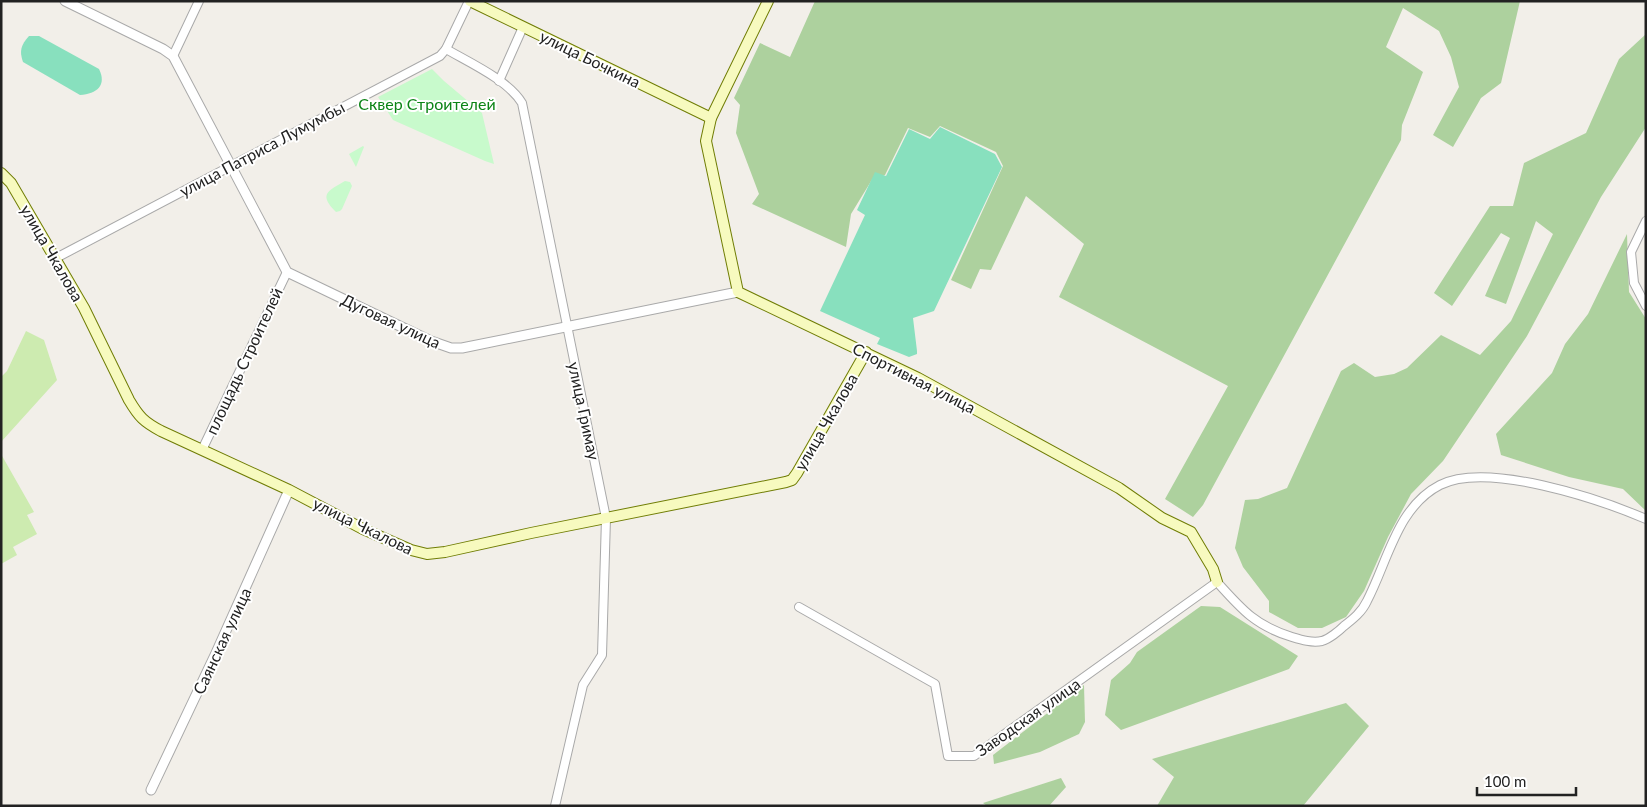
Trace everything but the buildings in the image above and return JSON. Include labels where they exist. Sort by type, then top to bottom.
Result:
[{"type":"main road","name":"улица Бочкина","points":[[469,1],[711,118]]},
{"type":"main road","points":[[738,292],[706,141],[711,118],[768,1]]},
{"type":"main road","name":"улица Чкалова","points":[[1,173],[11,183],[56,258],[84,308],[116,375],[140,418],[151,426],[289,490],[363,529],[412,550],[427,554],[445,552],[792,480],[866,352]]},
{"type":"main road","name":"Спортивная улица","points":[[738,292],[918,378],[1119,488],[1162,518],[1191,532],[1213,569],[1217,582]]},
{"type":"street","points":[[65,1],[163,49],[173,56],[286,272]]},
{"type":"street","points":[[173,56],[199,1]]},
{"type":"street","points":[[446,50],[469,1]]},
{"type":"street","points":[[499,81],[523,27]]},
{"type":"street","name":"улица Гримау","points":[[446,50],[499,81],[517,95],[522,103],[606,518],[602,655],[583,685],[554,806]]},
{"type":"street","name":"улица Патриса Лумумбы","points":[[56,258],[440,56],[446,50]]},
{"type":"street","points":[[1646,220],[1631,252],[1634,283],[1646,306]]},
{"type":"street","name":"Дуговая улица","points":[[286,272],[431,341],[451,348],[468,347],[738,292]]},
{"type":"street","name":"площадь Строителей","points":[[202,450],[286,272]]},
{"type":"street","points":[[1217,582],[1257,622],[1280,633],[1306,641],[1323,641],[1358,614],[1367,602],[1397,534],[1420,499],[1440,485],[1452,480],[1485,476],[1514,480],[1610,504],[1646,519]]},
{"type":"street","name":"Саянская улица","points":[[151,790],[199,691],[289,490]]},
{"type":"street","name":"Заводская улица","points":[[799,607],[935,684],[948,756],[974,756],[1217,582]]},
{"type":"green space","points":[[815,1],[1520,1],[1501,83],[1481,98],[1453,147],[1433,135],[1459,87],[1451,57],[1439,31],[1403,8],[1386,47],[1423,72],[1402,125],[1401,140],[1203,505],[1193,517],[1165,499],[1228,386],[1059,297],[1084,244],[1026,196],[991,270],[980,269],[971,289],[951,280],[1003,166],[996,152],[940,126],[930,137],[908,128],[885,175],[873,178],[851,214],[846,247],[752,204],[759,194],[736,133],[740,105],[734,98],[760,43],[790,57]]},
{"type":"green space","points":[[1646,34],[1646,127],[1601,197],[1527,336],[1443,461],[1411,494],[1388,537],[1364,591],[1346,617],[1322,628],[1298,628],[1269,612],[1269,601],[1243,567],[1235,548],[1245,500],[1258,499],[1287,488],[1341,371],[1354,363],[1375,377],[1394,374],[1407,368],[1441,335],[1480,355],[1511,321],[1553,234],[1536,221],[1506,304],[1485,296],[1510,238],[1501,233],[1452,306],[1434,293],[1490,206],[1513,206],[1524,163],[1586,133],[1619,59]]},
{"type":"green space","points":[[29,36],[39,36],[99,69],[102,80],[99,88],[91,93],[80,95],[23,62],[22,48]]},
{"type":"green space","name":"Сквер Строителей","points":[[432,69],[482,113],[494,164],[393,120],[378,97]]},
{"type":"green space","points":[[940,127],[995,154],[1002,167],[934,311],[913,318],[917,354],[909,357],[877,344],[880,338],[820,311],[865,215],[857,210],[875,172],[886,176],[909,129],[930,139]]},
{"type":"green space","points":[[364,147],[356,167],[349,154]]},
{"type":"green space","points":[[345,181],[350,182],[352,186],[342,209],[336,212],[327,201],[327,193]]},
{"type":"green space","points":[[1627,234],[1629,292],[1646,319],[1646,511],[1623,489],[1569,477],[1501,455],[1496,434],[1552,373],[1565,344],[1588,314]]},
{"type":"green space","points":[[26,331],[44,340],[57,380],[1,442],[1,377],[7,371]]},
{"type":"green space","points":[[1,454],[34,512],[27,515],[37,534],[13,547],[17,555],[1,564]]},
{"type":"green space","points":[[1201,606],[1220,607],[1298,656],[1289,669],[1121,730],[1105,715],[1111,680],[1130,663],[1137,652]]},
{"type":"green space","points":[[1084,685],[1085,722],[1079,734],[1040,752],[994,764],[993,755]]},
{"type":"green space","points":[[1346,703],[1369,726],[1303,806],[1157,806],[1174,777],[1152,759]]},
{"type":"green space","points":[[1061,778],[1066,787],[1049,806],[987,806],[983,803]]}]
